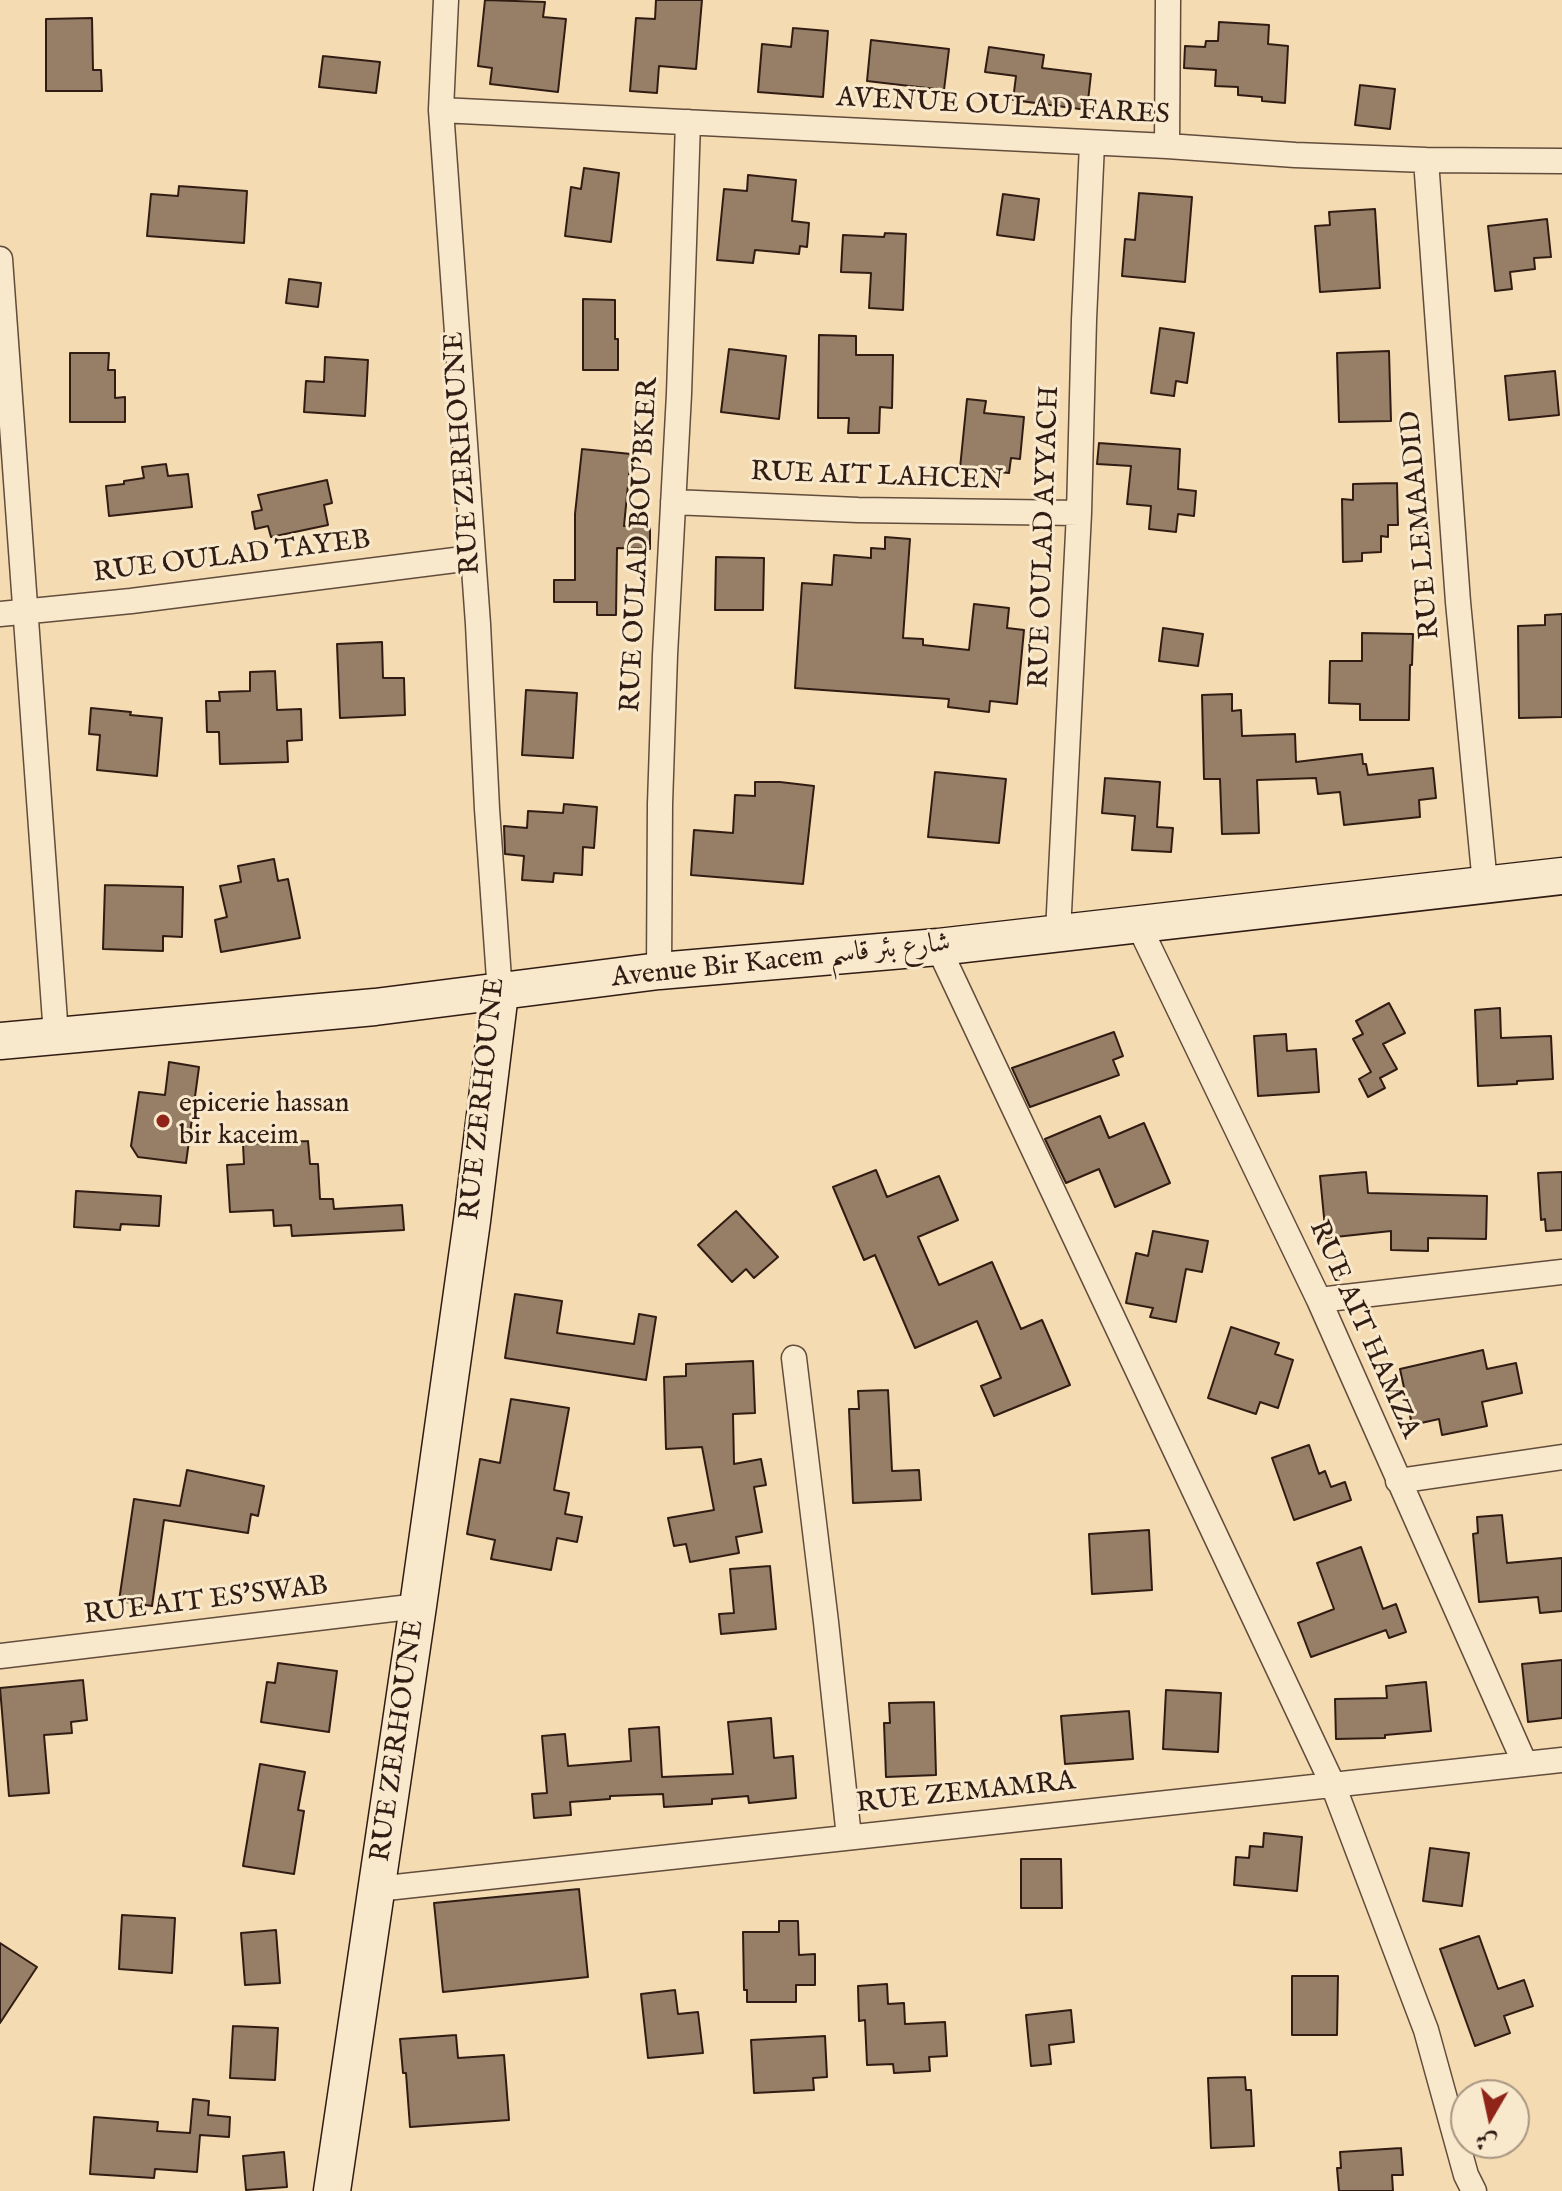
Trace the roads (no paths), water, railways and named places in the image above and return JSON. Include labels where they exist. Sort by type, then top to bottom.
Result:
[{"type":"street","name":"RUE ZERHOUNE","points":[[332,2191],[472,1221],[500,993],[478,624],[441,110],[446,0]]},
{"type":"street","points":[[1167,146],[1168,0]]},
{"type":"street","name":"AVENUE OULAD FARES","points":[[441,110],[1295,155],[1562,161]]},
{"type":"street","name":"RUE OULAD BOU'BKER","points":[[659,971],[660,804],[688,122]]},
{"type":"street","name":"RUE OULAD AYYACH","points":[[1058,932],[1079,513],[1092,144]]},
{"type":"street","name":"RUE LEMAADID","points":[[1426,160],[1455,556],[1485,884]]},
{"type":"street","points":[[0,259],[56,1035]]},
{"type":"street","name":"RUE AIT LAHCEN","points":[[673,502],[858,510],[1079,513]]},
{"type":"street","name":"RUE OULAD TAYEB","points":[[0,614],[471,558]]},
{"type":"street","name":"Avenue Bir Kacem شارع بئر قاسم","points":[[0,1041],[500,993],[659,971],[938,947],[1562,876]]},
{"type":"street","name":"RUE AIT HAMZA","points":[[1138,924],[1319,1300],[1525,1764]]},
{"type":"street","points":[[938,947],[1333,1785],[1426,2030],[1466,2175],[1474,2191]]},
{"type":"street","points":[[1319,1300],[1562,1272]]},
{"type":"street","points":[[794,1358],[849,1837]]},
{"type":"street","points":[[1398,1481],[1562,1457]]},
{"type":"street","name":"RUE AIT ES'SWAB","points":[[0,1656],[418,1606]]},
{"type":"street","name":"RUE ZEMAMRA","points":[[377,1889],[1562,1760]]},
{"type":"place","name":"epicerie hassan bir kaceim","points":[[163,1121]]}]
